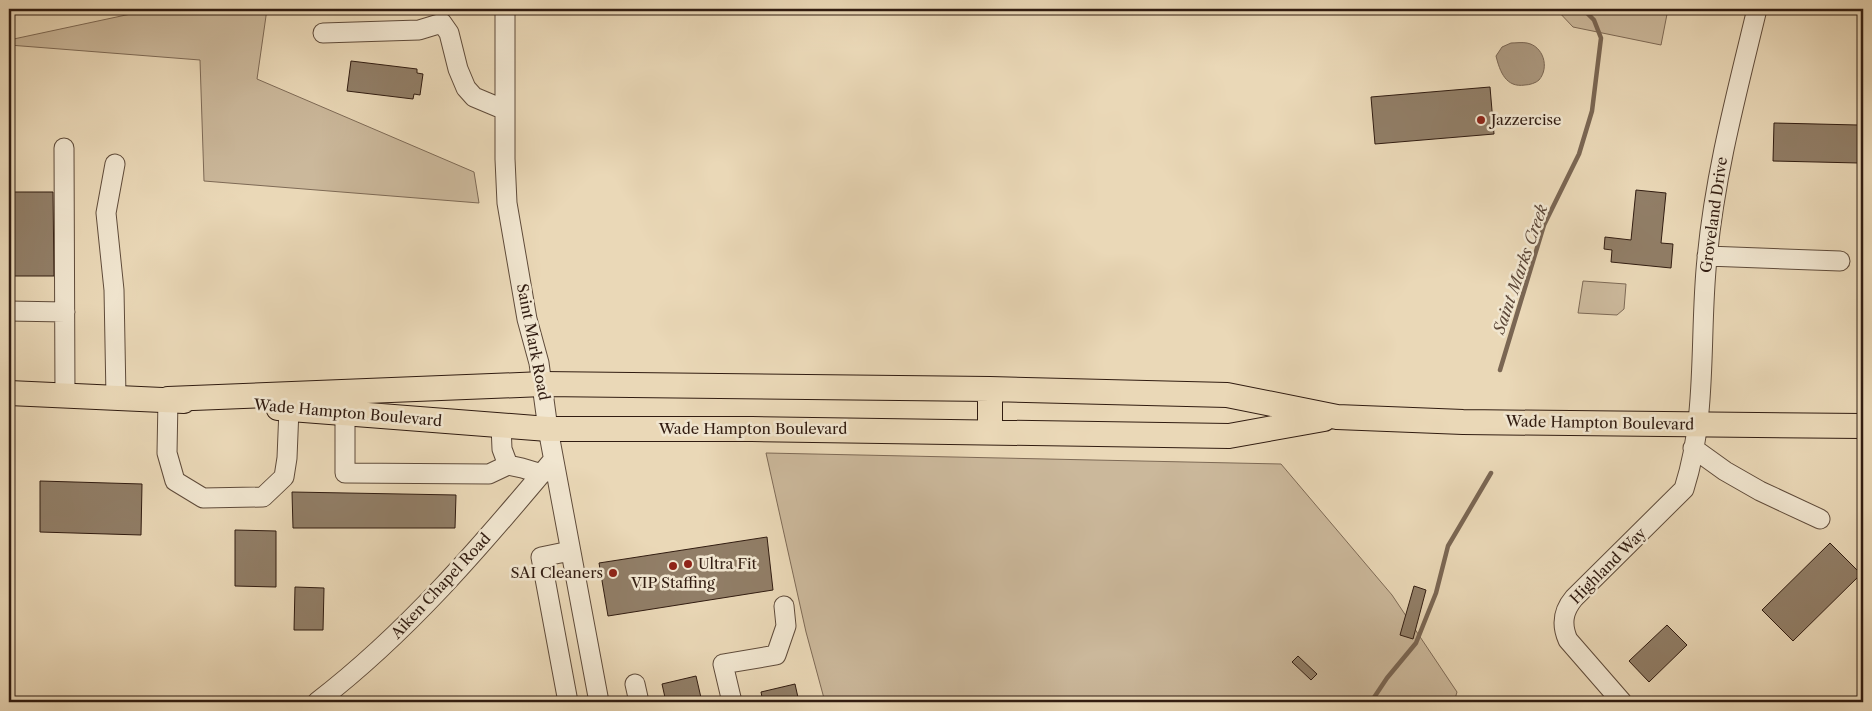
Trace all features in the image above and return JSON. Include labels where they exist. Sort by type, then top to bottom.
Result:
[{"type":"main road","name":"Wade Hampton Boulevard","points":[[168,399],[543,384],[990,389],[1227,395],[1336,417],[1444,422],[1863,426]]},
{"type":"main road","points":[[990,389],[990,432]]},
{"type":"main road","name":"Wade Hampton Boulevard","points":[[9,393],[168,399],[548,429],[752,429],[1228,436],[1336,417]]},
{"type":"street","name":"Saint Mark Road","points":[[505,9],[505,159],[507,203],[527,319],[543,384],[548,429],[548,467],[570,551],[599,702]]},
{"type":"street","name":"Groveland Drive","points":[[1698,424],[1703,365],[1704,289],[1718,174],[1757,9]]},
{"type":"street","points":[[323,33],[419,30],[434,17],[442,23],[449,33],[458,69],[466,88],[474,96],[505,110]]},
{"type":"street","points":[[64,148],[65,395]]},
{"type":"street","points":[[114,164],[106,214],[114,290],[116,397]]},
{"type":"street","points":[[1707,256],[1840,261]]},
{"type":"street","points":[[9,310],[65,312]]},
{"type":"street","points":[[168,399],[167,453],[175,481],[203,498],[263,497],[284,477],[287,458],[289,409]]},
{"type":"street","points":[[345,413],[345,472],[489,474],[508,465],[522,468],[548,467]]},
{"type":"street","name":"Highland Way","points":[[1622,702],[1568,640],[1564,628],[1565,612],[1574,598],[1684,489],[1698,424]]},
{"type":"street","points":[[501,426],[502,449],[508,465]]},
{"type":"street","points":[[1694,448],[1725,471],[1760,491],[1820,519]]},
{"type":"street","name":"Aiken Chapel Road","points":[[317,702],[377,654],[404,627],[548,467]]},
{"type":"street","points":[[568,702],[541,557],[570,551]]},
{"type":"street","points":[[732,702],[723,664],[776,655],[786,626],[784,606]]},
{"type":"shaded area","points":[[154,9],[267,9],[257,79],[474,172],[479,203],[204,181],[200,60],[9,45],[9,40]]},
{"type":"shaded area","points":[[1556,9],[1668,9],[1661,45],[1573,27]]},
{"type":"shaded area","points":[[1511,43],[1533,45],[1541,53],[1544,69],[1538,81],[1528,85],[1518,85],[1505,78],[1496,56],[1502,47]]},
{"type":"shaded area","points":[[1583,281],[1626,284],[1624,309],[1617,315],[1578,313]]},
{"type":"shaded area","points":[[766,453],[1281,464],[1392,595],[1457,692],[1454,702],[825,702],[806,632]]},
{"type":"building","points":[[351,61],[417,69],[417,73],[423,74],[420,95],[414,94],[413,99],[347,91]]},
{"type":"building","points":[[1860,74],[1863,74],[1863,189],[1859,189],[1859,163],[1773,161],[1774,123],[1858,125]]},
{"type":"building","points":[[1490,87],[1494,134],[1375,144],[1371,97]]},
{"type":"building","points":[[1636,190],[1666,193],[1661,243],[1673,244],[1671,268],[1611,262],[1612,250],[1604,249],[1605,237],[1631,240]]},
{"type":"building","points":[[9,192],[53,192],[54,276],[9,276]]},
{"type":"building","points":[[40,481],[142,484],[141,535],[40,532]]},
{"type":"building","points":[[292,492],[456,495],[455,528],[293,528]]},
{"type":"building","points":[[235,530],[276,531],[276,587],[235,586]]},
{"type":"building","points":[[767,537],[773,590],[608,616],[599,563]]},
{"type":"building","points":[[1830,543],[1861,574],[1793,641],[1762,610]]},
{"type":"building","points":[[1414,586],[1426,590],[1413,639],[1400,635]]},
{"type":"building","points":[[295,587],[324,588],[323,630],[294,630]]},
{"type":"building","points":[[1667,625],[1687,645],[1649,682],[1629,661]]},
{"type":"building","points":[[1298,656],[1317,674],[1311,680],[1292,662]]},
{"type":"building","points":[[696,676],[702,702],[666,702],[662,684]]},
{"type":"building","points":[[795,684],[799,702],[763,702],[761,692]]},
{"type":"waterway","name":"Saint Marks Creek","points":[[1500,370],[1544,225],[1579,154],[1592,111],[1601,38],[1594,20],[1583,9]]},
{"type":"waterway","name":"Saint Marks Creek","points":[[1371,702],[1387,678],[1416,643],[1436,593],[1448,546],[1491,473]]},
{"type":"place","name":"Jazzercise","points":[[1481,120]]},
{"type":"place","name":"Ultra Fit","points":[[688,564]]},
{"type":"place","name":"VIP Staffing","points":[[673,566]]},
{"type":"place","name":"SAI Cleaners","points":[[613,573]]}]
